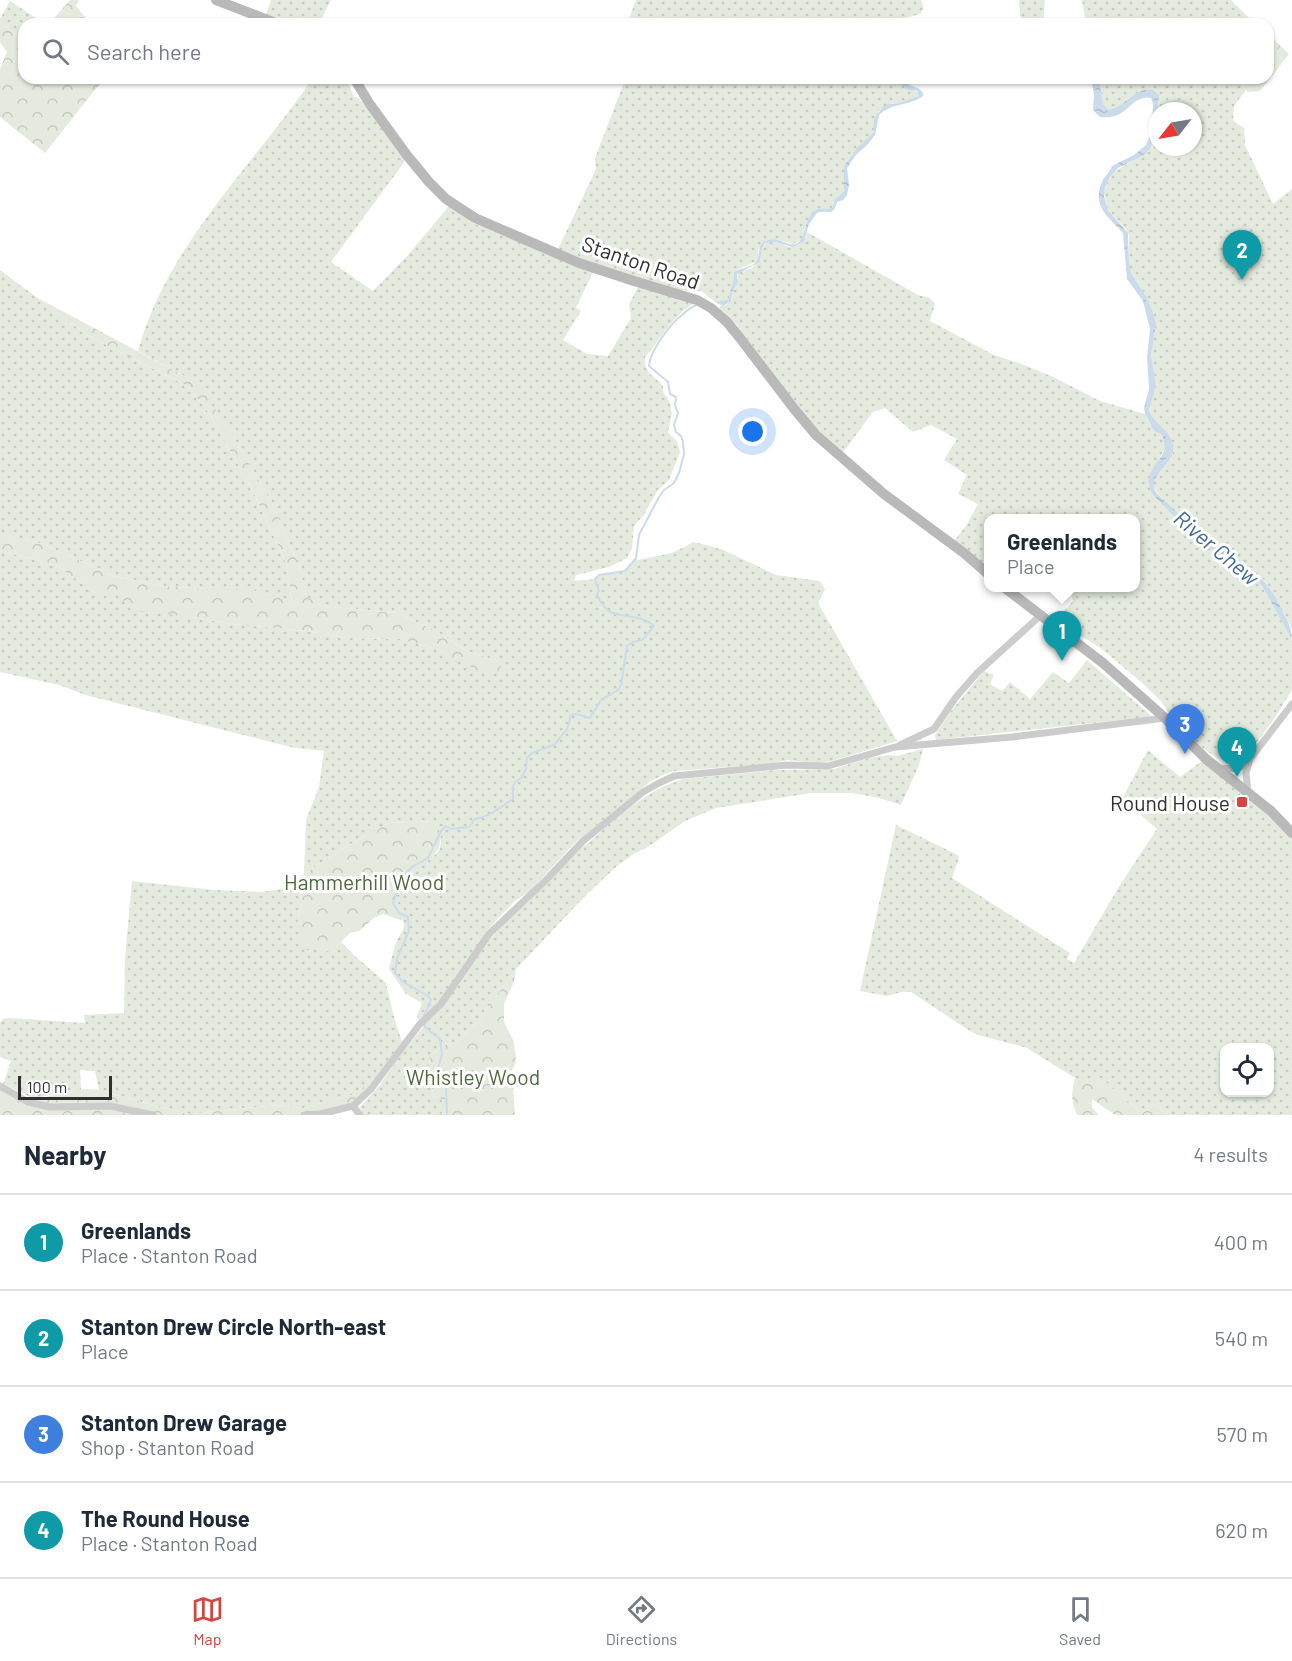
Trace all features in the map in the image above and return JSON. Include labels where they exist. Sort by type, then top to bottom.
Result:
[{"type":"main road","points":[[216,0],[262,18]]},
{"type":"main road","name":"Stanton Road","points":[[358,84],[369,103],[429,182],[446,199],[475,218],[579,263],[697,300],[711,308],[727,322],[816,435],[884,494],[984,570]]},
{"type":"main road","points":[[1010,592],[1103,663],[1165,718],[1216,768],[1271,812],[1292,833]]},
{"type":"street","points":[[304,1115],[320,1114],[353,1106],[371,1089],[420,1024],[441,1004],[489,934],[583,841],[643,792],[674,776],[786,765],[828,766],[896,747],[934,729],[956,697],[977,673],[1041,615]]},
{"type":"street","points":[[1216,768],[1244,766],[1292,704]]},
{"type":"street","points":[[896,747],[1012,737],[1165,718]]},
{"type":"street","points":[[1248,793],[1245,773],[1250,759]]},
{"type":"street","points":[[0,1086],[28,1102],[50,1107],[110,1106],[153,1115]]},
{"type":"street","points":[[353,1106],[360,1115]]},
{"type":"green space","points":[[70,0],[79,0],[76,6],[86,18],[54,18]]},
{"type":"green space","points":[[271,0],[331,0],[322,18],[275,18],[266,15]]},
{"type":"green space","points":[[636,0],[921,0],[923,7],[920,14],[905,18],[629,18]]},
{"type":"green space","points":[[1019,0],[1045,0],[1044,18],[1021,18]]},
{"type":"green space","points":[[1082,0],[1231,0],[1249,18],[1085,18]]},
{"type":"green space","points":[[10,1],[36,18],[18,18],[18,36],[0,22]]},
{"type":"green space","points":[[0,22],[18,36],[18,84],[100,84],[45,153],[0,117],[0,69],[7,52],[0,42]]},
{"type":"green space","points":[[1274,40],[1289,54],[1274,73]]},
{"type":"green space","points":[[309,84],[349,84],[354,97],[359,98],[405,161],[331,262],[373,291],[408,255],[449,206],[473,223],[593,272],[576,308],[581,311],[563,340],[587,354],[608,356],[631,318],[629,304],[638,287],[694,303],[674,320],[645,357],[646,367],[663,386],[663,392],[669,400],[672,413],[668,433],[677,441],[680,452],[669,480],[658,490],[643,516],[634,526],[632,548],[627,558],[609,567],[576,575],[574,581],[595,579],[599,575],[625,571],[636,558],[638,560],[672,553],[694,542],[721,549],[776,575],[820,581],[825,589],[818,603],[897,741],[832,761],[817,763],[787,760],[768,764],[675,771],[665,774],[651,781],[576,842],[528,893],[516,900],[499,917],[487,932],[488,941],[581,848],[627,810],[664,786],[684,779],[776,770],[834,769],[869,758],[898,756],[923,749],[919,765],[901,805],[852,793],[811,793],[716,808],[685,821],[617,866],[587,894],[516,969],[478,1021],[458,1041],[447,1044],[430,1055],[429,1075],[434,1097],[442,1099],[442,1115],[363,1115],[360,1107],[379,1086],[423,1027],[417,1016],[422,1003],[406,994],[389,969],[395,946],[404,926],[398,898],[405,877],[411,870],[438,852],[440,835],[436,821],[389,823],[347,846],[304,874],[306,820],[319,787],[324,751],[295,748],[89,696],[59,685],[0,672],[0,551],[56,565],[96,593],[114,593],[193,617],[347,638],[400,639],[434,648],[477,669],[498,661],[469,652],[434,630],[397,613],[322,606],[307,597],[298,563],[273,505],[234,438],[188,378],[138,351],[151,312],[190,242]]},
{"type":"green space","points":[[623,84],[901,84],[919,94],[918,97],[892,103],[878,111],[874,132],[844,166],[844,191],[835,199],[832,208],[813,212],[806,223],[801,240],[793,244],[767,240],[758,250],[755,262],[736,270],[727,301],[715,302],[701,291],[676,290],[594,265],[558,249],[596,169],[595,158]]},
{"type":"green space","points":[[1100,84],[1241,84],[1246,90],[1234,106],[1233,121],[1244,128],[1245,145],[1273,204],[1292,189],[1292,629],[1262,578],[1187,523],[1159,495],[1154,486],[1157,476],[1173,452],[1171,440],[1149,410],[1156,386],[1151,355],[1155,324],[1148,300],[1131,273],[1129,235],[1108,210],[1104,193],[1114,172],[1148,151],[1148,156],[1202,156],[1202,102],[1159,102],[1153,90],[1146,90],[1107,109],[1103,104]]},
{"type":"green space","points":[[1241,84],[1265,84],[1260,91],[1248,92]]},
{"type":"green space","points":[[807,232],[918,295],[930,298],[935,304],[930,321],[994,355],[1051,376],[1100,401],[1145,414],[1153,428],[1161,433],[1166,446],[1151,474],[1152,494],[1206,546],[1244,569],[1262,586],[1292,640],[1292,690],[1247,756],[1239,762],[1228,762],[1204,749],[1180,729],[1160,700],[1141,682],[1102,649],[1056,620],[1073,601],[1071,592],[1140,592],[1140,514],[984,514],[984,567],[954,541],[966,526],[978,504],[958,494],[967,475],[944,460],[957,439],[931,425],[913,432],[885,408],[873,412],[841,455],[795,404],[736,324],[719,308],[732,299],[733,290],[738,283],[738,272],[752,268],[761,259],[761,252],[766,244],[774,242],[790,247],[805,239]]},
{"type":"green space","points":[[0,270],[87,335],[187,386],[205,407],[252,489],[286,563],[292,602],[248,589],[163,586],[114,576],[43,544],[0,533]]},
{"type":"green space","points":[[36,297],[188,378],[207,397],[273,505],[298,563],[307,597],[322,606],[397,613],[434,630],[469,652],[498,661],[504,673],[477,670],[434,648],[400,639],[347,638],[307,631],[136,611],[114,593],[96,593],[56,565],[0,551],[0,533],[2,533],[43,544],[114,576],[163,586],[248,589],[292,601],[286,563],[252,489],[205,407],[187,386],[87,335]]},
{"type":"green space","points":[[1087,660],[1150,715],[936,740],[935,735],[951,711],[984,671],[994,675],[990,684],[1002,691],[1010,682],[1030,699],[1053,672],[1069,683]]},
{"type":"green space","points":[[1148,750],[1180,777],[1202,761],[1259,806],[1292,837],[1292,1115],[1168,1115],[1155,1104],[1142,1113],[1101,1078],[1091,1084],[1075,1078],[1027,1048],[978,1035],[911,992],[887,996],[860,991],[896,825],[958,855],[952,878],[1070,953],[1067,959],[1074,963],[1120,885],[1157,829],[1122,799]]},
{"type":"green space","name":"Hammerhill Wood","points":[[436,821],[441,837],[439,848],[431,859],[417,866],[405,877],[398,905],[403,921],[383,914],[374,918],[359,931],[350,933],[336,947],[326,952],[317,946],[308,950],[302,948],[297,924],[302,902],[299,886],[304,874],[347,846],[389,823]]},
{"type":"green space","points":[[132,881],[214,890],[262,892],[299,886],[302,902],[297,924],[317,946],[336,947],[341,942],[386,983],[402,1042],[368,1088],[365,1086],[352,1095],[303,1108],[278,1105],[189,1114],[99,1090],[95,1071],[80,1070],[81,1090],[63,1091],[34,1099],[3,1084],[11,1061],[0,1057],[0,1023],[3,1019],[85,1023],[84,1015],[124,1013],[125,957]]},
{"type":"green space","name":"Whistley Wood","points":[[516,969],[514,982],[504,1004],[504,1022],[514,1042],[516,1062],[512,1070],[515,1115],[442,1115],[442,1099],[434,1097],[429,1075],[430,1055],[447,1044],[458,1041],[478,1021]]},
{"type":"green space","points":[[1075,1078],[1091,1084],[1101,1078],[1142,1113],[1155,1104],[1168,1115],[1115,1115],[1092,1099],[1092,1108],[1099,1115],[1077,1115],[1072,1097]]},
{"type":"green space","points":[[365,1086],[371,1089],[349,1110],[332,1115],[0,1115],[0,1090],[27,1104],[63,1091],[99,1090],[189,1114],[278,1105],[303,1108],[352,1095]]},
{"type":"water","points":[[900,84],[918,88],[923,96],[912,102],[889,108],[879,115],[875,135],[847,168],[849,185],[847,195],[843,200],[837,202],[832,211],[817,213],[809,224],[804,241],[793,247],[775,242],[765,243],[760,262],[737,274],[738,283],[733,290],[731,301],[723,306],[715,302],[728,300],[734,272],[755,263],[761,244],[768,240],[775,240],[796,244],[802,237],[807,221],[813,212],[818,209],[832,208],[835,199],[844,191],[844,166],[857,148],[874,132],[874,118],[883,107],[889,104],[919,96],[917,91],[906,89]]},
{"type":"water","points":[[1092,84],[1100,84],[1103,104],[1107,109],[1119,105],[1140,91],[1153,90],[1159,95],[1159,102],[1152,102],[1151,98],[1146,97],[1136,101],[1120,114],[1111,117],[1100,117],[1093,110]]},
{"type":"water","name":"River Chew","points":[[1148,140],[1148,151],[1118,168],[1110,177],[1104,196],[1108,210],[1128,233],[1131,273],[1148,300],[1156,324],[1151,355],[1156,386],[1149,410],[1172,440],[1173,452],[1157,477],[1154,487],[1156,492],[1190,525],[1221,550],[1252,569],[1264,581],[1274,594],[1287,621],[1292,640],[1262,586],[1244,569],[1206,546],[1186,529],[1152,494],[1149,485],[1151,472],[1165,447],[1161,434],[1152,428],[1144,408],[1149,389],[1147,357],[1150,329],[1143,301],[1127,279],[1123,233],[1108,217],[1100,205],[1099,198],[1102,182],[1112,166],[1134,155],[1146,145]]},
{"type":"waterway","points":[[424,1016],[431,1000],[403,982],[395,973],[397,959],[409,931],[408,917],[399,913],[393,903],[403,876],[412,867],[428,858],[441,831],[446,826],[451,829],[469,827],[475,819],[490,814],[513,799],[513,786],[526,769],[527,758],[532,753],[554,745],[567,729],[571,715],[590,718],[601,700],[618,690],[621,685],[627,646],[642,640],[654,626],[644,620],[618,615],[608,610],[597,595],[599,591],[595,579],[599,575],[625,571],[636,558],[639,535],[659,497],[674,483],[679,473],[684,454],[683,441],[674,425],[678,413],[675,405],[676,397],[670,394],[668,382],[649,366],[653,353],[667,331],[677,319],[698,304]]},
{"type":"waterway","points":[[424,1022],[425,1027],[440,1039],[442,1054],[436,1076],[446,1087],[447,1115]]},
{"type":"place","name":"Stanton Drew Circle North-east","points":[[1242,280]]},
{"type":"place","name":"Greenlands","points":[[1062,661]]},
{"type":"place","name":"Stanton Drew Garage","points":[[1185,754]]},
{"type":"place","name":"The Round House","points":[[1237,777]]},
{"type":"place","name":"Round House","points":[[1242,802]]}]
